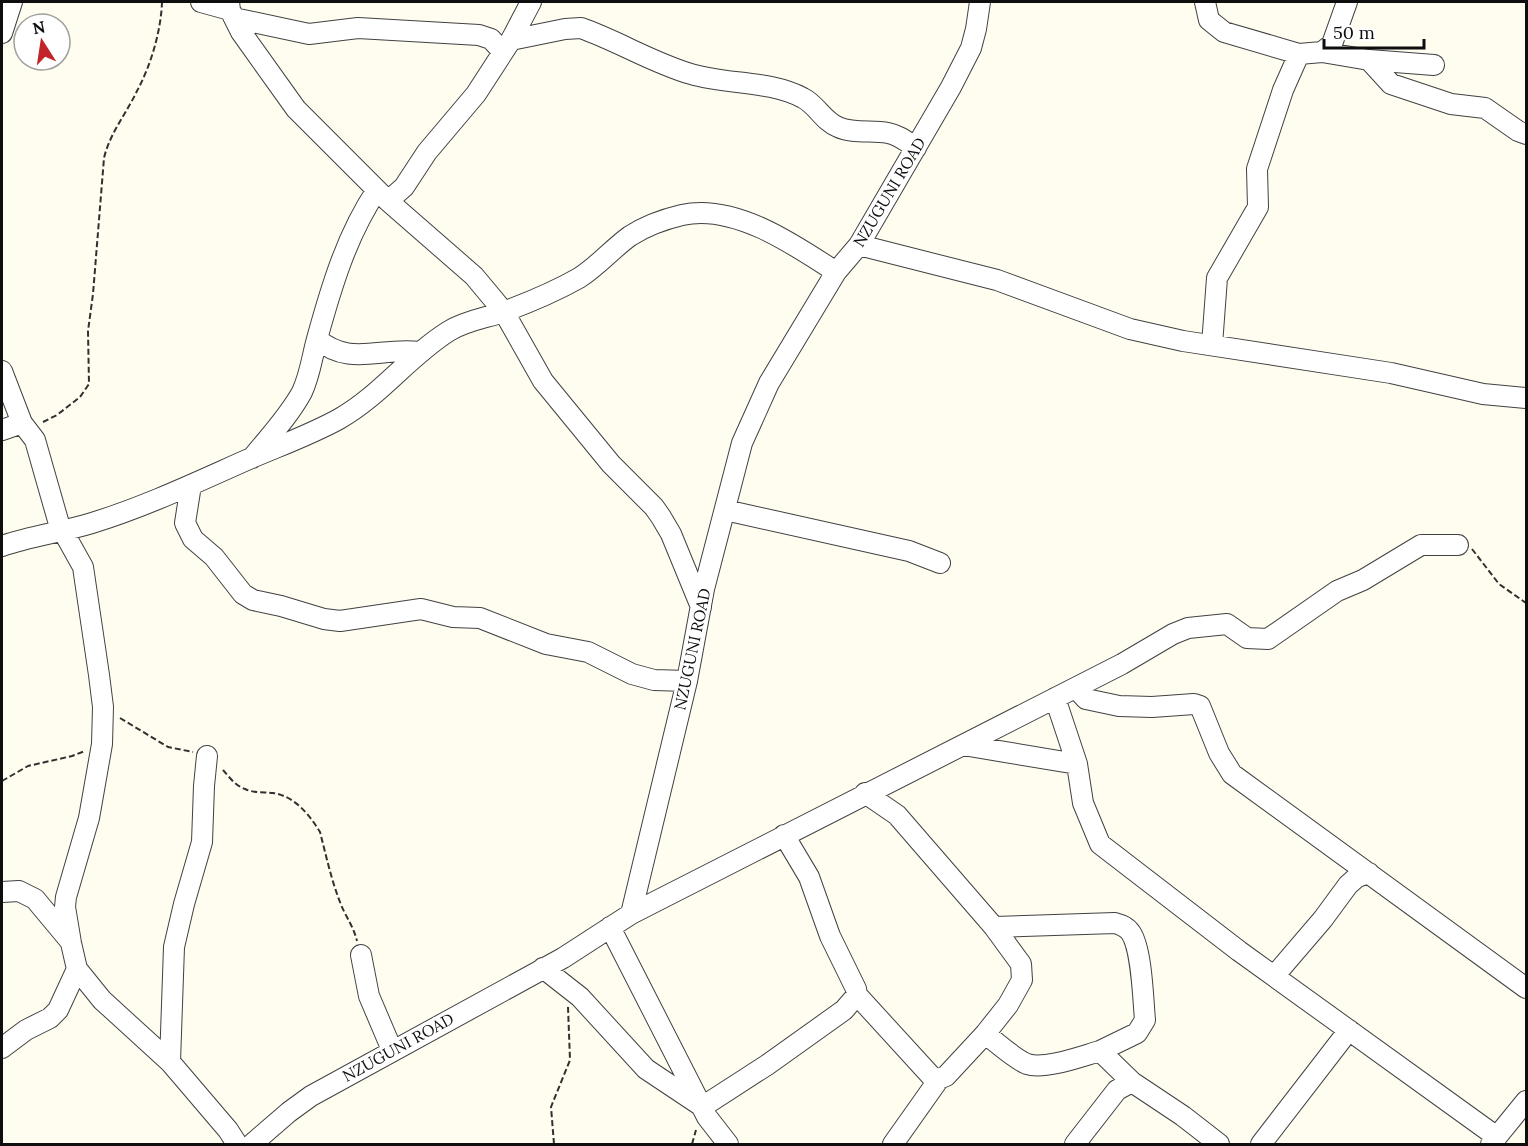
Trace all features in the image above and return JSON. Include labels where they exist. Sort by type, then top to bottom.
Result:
[{"type":"street","points":[[2,33],[12,2]]},
{"type":"street","points":[[201,2],[309,34],[358,28],[479,35],[507,46],[565,29],[581,28],[692,74],[778,88],[805,98],[838,128],[888,133],[898,136],[916,148]]},
{"type":"street","points":[[252,458],[302,392],[317,339],[354,230],[383,196],[404,187],[427,152],[477,94],[531,2]]},
{"type":"street","name":"NZUGUNI ROAD","points":[[252,1144],[311,1096],[563,958],[631,914],[687,681],[701,607],[742,443],[770,383],[836,273],[859,245],[951,87],[971,48],[980,2]]},
{"type":"street","points":[[1205,2],[1209,20],[1224,32],[1299,54],[1322,52],[1370,60],[1434,65]]},
{"type":"street","points":[[1322,52],[1332,44],[1347,2]]},
{"type":"street","points":[[231,10],[241,32],[296,109],[383,196],[474,276],[504,312],[543,381],[610,464],[654,507],[661,517],[671,534],[701,607]]},
{"type":"street","points":[[1212,345],[1218,278],[1258,207],[1257,169],[1283,90],[1299,54]]},
{"type":"street","points":[[1370,60],[1391,84],[1451,104],[1485,108],[1518,131],[1527,134]]},
{"type":"street","points":[[2,546],[64,531],[139,507],[277,449],[341,418],[389,381],[419,352],[449,331],[465,322],[504,312],[577,279],[638,231],[681,215],[696,213],[753,224],[811,255],[836,273]]},
{"type":"street","points":[[859,245],[997,280],[1130,329],[1183,341],[1390,373],[1483,394],[1527,398]]},
{"type":"street","points":[[317,339],[332,350],[345,354],[405,350],[419,352]]},
{"type":"street","points":[[2,371],[24,425],[35,440],[56,516],[86,576],[103,707],[102,744],[89,818],[65,907],[77,969],[102,1000],[170,1062],[228,1130],[237,1144]]},
{"type":"street","points":[[2,430],[24,425]]},
{"type":"street","points":[[191,485],[186,528],[193,539],[214,557],[247,598],[324,619],[340,621],[421,609],[453,617],[473,617],[546,644],[588,652],[632,674],[654,680],[687,681]]},
{"type":"street","points":[[725,510],[909,551],[939,563]]},
{"type":"street","points":[[631,914],[1076,688],[1122,664],[1161,639],[1188,628],[1227,624],[1247,638],[1268,639],[1336,591],[1363,580],[1421,546],[1458,545]]},
{"type":"street","points":[[1076,688],[1086,699],[1119,706],[1152,707],[1194,704],[1200,706],[1219,753],[1232,774],[1527,988]]},
{"type":"street","points":[[1055,698],[1077,764],[1083,803],[1100,844],[1494,1141],[1527,1101]]},
{"type":"street","points":[[963,745],[1077,764]]},
{"type":"street","points":[[170,1062],[174,947],[202,842],[207,756]]},
{"type":"street","points":[[784,835],[809,877],[830,936],[856,988],[857,995],[932,1077],[946,1076],[1008,1005],[1022,980],[1021,964],[994,927],[897,815],[866,793]]},
{"type":"street","points":[[1275,975],[1323,919],[1348,885],[1369,873]]},
{"type":"street","points":[[2,892],[19,891],[35,899],[71,943]]},
{"type":"street","points":[[985,1034],[1025,1063],[1046,1065],[1100,1051],[1137,1033],[1145,1020],[1134,938],[1125,927],[1115,923],[994,927]]},
{"type":"street","points":[[610,927],[707,1117],[728,1144]]},
{"type":"street","points":[[361,955],[369,996],[392,1050]]},
{"type":"street","points":[[543,968],[580,997],[646,1069],[702,1107]]},
{"type":"street","points":[[2,1048],[26,1030],[50,1018],[58,1010],[77,969]]},
{"type":"street","points":[[702,1107],[767,1065],[844,1010],[857,995]]},
{"type":"street","points":[[1261,1144],[1349,1030]]},
{"type":"street","points":[[1100,1051],[1132,1082],[1183,1116],[1219,1144]]},
{"type":"street","points":[[893,1144],[939,1078]]},
{"type":"street","points":[[1075,1144],[1117,1090],[1132,1082]]},
{"type":"path","points":[[24,425],[57,415],[80,397],[89,384],[88,331],[104,158],[107,143],[138,90],[154,48],[162,2]]},
{"type":"path","points":[[1458,545],[1474,550],[1499,584],[1527,603]]},
{"type":"path","points":[[103,707],[168,747],[207,756],[245,790],[286,796],[291,799],[314,822],[320,832],[339,899],[346,916],[353,924],[361,955]]},
{"type":"path","points":[[2,781],[28,766],[72,756],[102,744]]},
{"type":"path","points":[[554,1144],[551,1107],[570,1060],[566,986]]}]
